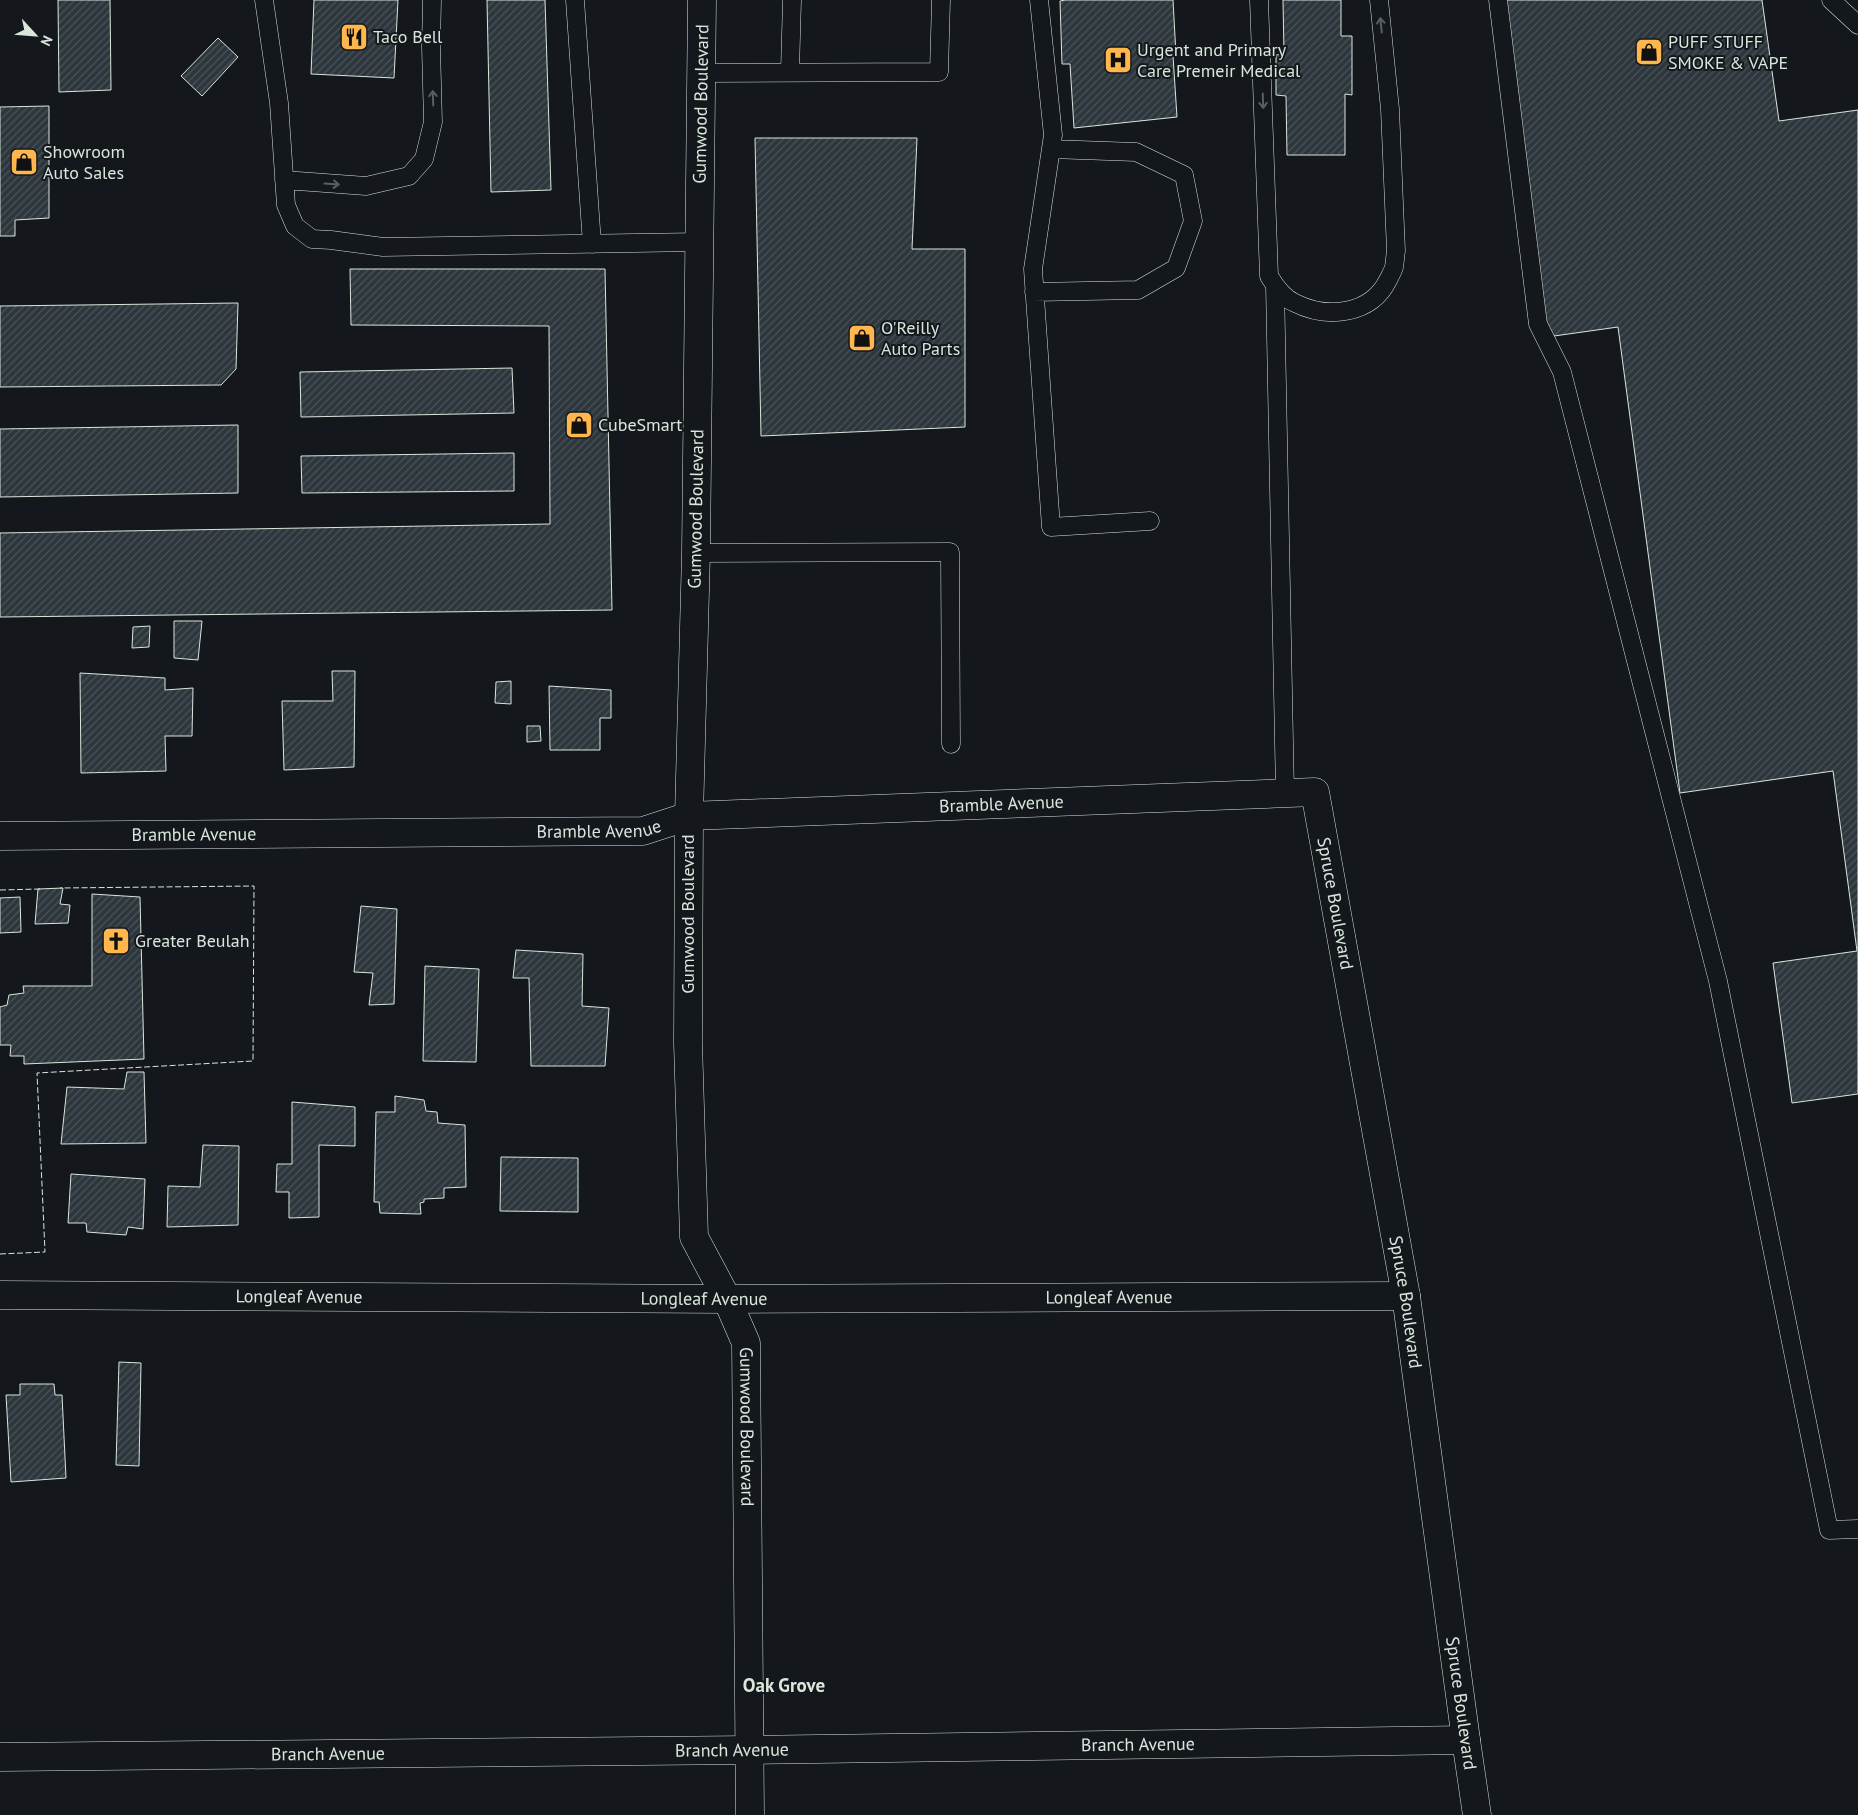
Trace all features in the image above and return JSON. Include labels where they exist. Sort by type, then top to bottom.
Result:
[{"type":"street","name":"Gumwood Boulevard","points":[[702,0],[696,553],[689,816],[688,1043],[694,1238],[727,1299],[746,1343],[750,1815]]},
{"type":"street","name":"Bramble Avenue","points":[[0,836],[643,832],[689,816],[1315,792]]},
{"type":"street","name":"Spruce Boulevard","points":[[1315,792],[1406,1296],[1466,1740],[1478,1815]]},
{"type":"street","name":"Longleaf Avenue","points":[[0,1295],[727,1299],[1406,1296]]},
{"type":"street","name":"Branch Avenue","points":[[0,1757],[749,1750],[1466,1740]]},
{"type":"lane","points":[[264,0],[279,103],[286,205],[295,226],[312,239],[383,247],[698,242]]},
{"type":"lane","points":[[284,180],[366,186],[409,176],[424,159],[434,122],[431,47],[432,0]]},
{"type":"lane","points":[[575,0],[592,244]]},
{"type":"lane","points":[[790,72],[792,0]]},
{"type":"lane","points":[[701,72],[939,72],[942,0]]},
{"type":"lane","points":[[1039,0],[1053,135],[1033,269],[1052,527],[1150,521]]},
{"type":"lane","points":[[1259,0],[1272,280],[1285,793]]},
{"type":"lane","points":[[1272,280],[1285,297],[1295,303],[1318,311],[1342,313],[1361,308],[1376,297],[1385,287],[1394,268],[1396,251],[1390,109],[1379,0]]},
{"type":"lane","points":[[1498,0],[1538,324],[1562,372],[1718,981],[1829,1530],[1858,1529]]},
{"type":"lane","points":[[1832,0],[1858,25]]},
{"type":"lane","points":[[1034,292],[1138,290],[1176,268],[1193,221],[1184,175],[1136,152],[1051,149]]},
{"type":"lane","points":[[696,553],[950,552],[951,744]]},
{"type":"building","points":[[58,0],[110,0],[111,90],[59,92]]},
{"type":"building","name":"Taco Bell","points":[[314,0],[398,0],[394,78],[311,74]]},
{"type":"building","points":[[487,0],[545,0],[551,190],[491,192]]},
{"type":"building","name":"Urgent and Primary Care Premeir Medical","points":[[1173,0],[1176,55],[1173,56],[1177,117],[1074,128],[1070,64],[1062,64],[1060,1]]},
{"type":"building","points":[[1283,0],[1341,0],[1341,36],[1352,36],[1352,95],[1345,94],[1345,155],[1287,155],[1286,96],[1276,95],[1276,55],[1284,54]]},
{"type":"building","points":[[1506,0],[1762,0],[1779,121],[1858,110],[1858,1094],[1792,1103],[1773,963],[1857,951],[1833,771],[1680,793],[1618,327],[1547,337]]},
{"type":"building","points":[[218,38],[238,57],[202,96],[181,76]]},
{"type":"building","name":"Showroom Auto Sales","points":[[49,106],[49,218],[15,220],[15,236],[0,236],[0,107]]},
{"type":"building","name":"O'Reilly Auto Parts","points":[[755,138],[917,138],[912,249],[965,249],[965,427],[761,436]]},
{"type":"building","name":"CubeSmart","points":[[350,269],[605,269],[612,610],[0,617],[0,533],[550,524],[549,326],[351,325]]},
{"type":"building","points":[[238,303],[236,369],[221,385],[0,387],[0,306]]},
{"type":"building","points":[[512,368],[514,413],[301,417],[300,372]]},
{"type":"building","points":[[238,425],[238,493],[0,497],[0,429]]},
{"type":"building","points":[[514,453],[514,491],[302,493],[301,456]]},
{"type":"building","points":[[174,621],[202,621],[198,660],[174,658]]},
{"type":"building","points":[[150,626],[149,647],[132,648],[133,627]]},
{"type":"building","points":[[332,671],[355,671],[354,767],[284,770],[282,701],[333,701]]},
{"type":"building","points":[[80,673],[165,678],[165,690],[193,688],[192,736],[165,736],[166,771],[81,773]]},
{"type":"building","points":[[511,681],[511,704],[495,703],[496,682]]},
{"type":"building","points":[[549,686],[611,690],[611,718],[600,718],[600,750],[550,750]]},
{"type":"building","points":[[527,726],[540,726],[541,741],[527,742]]},
{"type":"building","points":[[63,888],[60,904],[70,905],[68,923],[35,924],[38,889]]},
{"type":"building","name":"Greater Beulah","points":[[92,894],[140,897],[144,1059],[24,1064],[24,1056],[10,1056],[11,1045],[0,1045],[0,1007],[7,1005],[9,995],[24,993],[23,986],[92,986]]},
{"type":"building","points":[[20,897],[21,932],[0,933],[0,898]]},
{"type":"building","points":[[361,906],[397,909],[394,1004],[369,1005],[373,973],[354,972]]},
{"type":"building","points":[[516,950],[583,954],[582,1006],[609,1008],[605,1066],[531,1066],[529,978],[513,978]]},
{"type":"building","points":[[425,966],[479,969],[476,1062],[423,1061]]},
{"type":"building","points":[[127,1072],[144,1072],[146,1143],[61,1144],[67,1087],[124,1089]]},
{"type":"building","points":[[395,1096],[424,1100],[426,1111],[437,1112],[438,1123],[465,1125],[466,1187],[444,1188],[444,1198],[424,1199],[424,1202],[420,1203],[421,1214],[380,1213],[379,1202],[374,1202],[376,1112],[395,1112]]},
{"type":"building","points":[[292,1102],[355,1107],[355,1146],[319,1145],[319,1217],[289,1218],[289,1192],[276,1192],[277,1164],[292,1164]]},
{"type":"building","points":[[203,1145],[239,1146],[238,1225],[167,1227],[168,1186],[200,1187]]},
{"type":"building","points":[[501,1157],[578,1158],[578,1212],[500,1211]]},
{"type":"building","points":[[71,1174],[145,1179],[143,1229],[128,1227],[126,1235],[87,1232],[86,1223],[68,1223]]},
{"type":"building","points":[[119,1362],[141,1363],[139,1466],[116,1465]]},
{"type":"building","points":[[20,1384],[54,1384],[55,1395],[62,1395],[66,1478],[11,1482],[6,1395],[20,1395]]},
{"type":"fence","points":[[0,1254],[45,1252],[37,1073],[253,1061],[254,886],[60,888]]},
{"type":"fence","points":[[0,890],[40,889]]},
{"type":"place","name":"Taco Bell","points":[[354,37]]},
{"type":"place","name":"PUFF STUFF SMOKE & VAPE","points":[[1649,52]]},
{"type":"place","name":"Urgent and Primary Care Premeir Medical","points":[[1118,60]]},
{"type":"place","name":"Showroom Auto Sales","points":[[24,162]]},
{"type":"place","name":"O'Reilly Auto Parts","points":[[862,338]]},
{"type":"place","name":"CubeSmart","points":[[579,425]]},
{"type":"place","name":"Greater Beulah","points":[[116,941]]},
{"type":"district","name":"Oak Grove","points":[[784,1685]]}]
